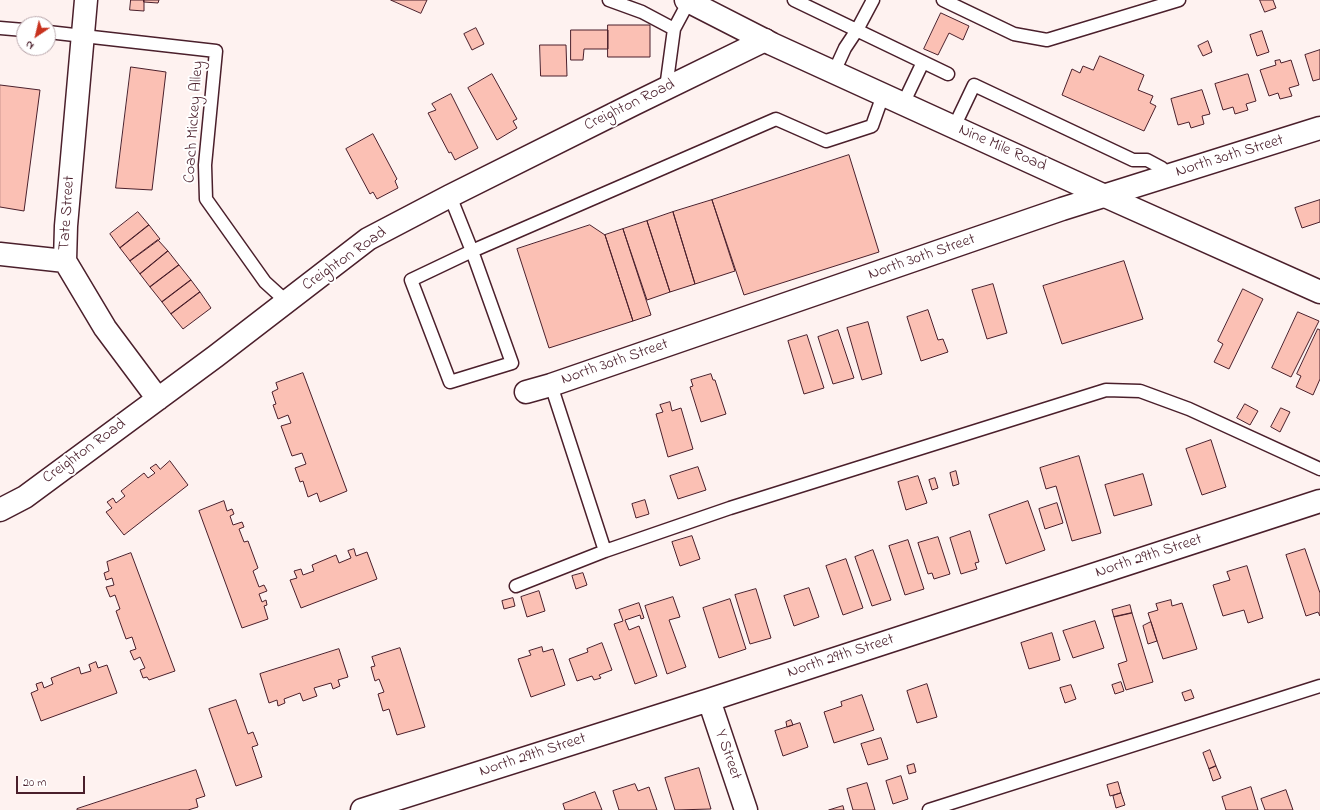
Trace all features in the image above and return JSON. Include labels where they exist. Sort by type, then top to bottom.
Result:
[{"type":"street","name":"Tate Street","points":[[86,0],[66,226],[65,261],[105,328],[158,399]]},
{"type":"street","name":"Nine Mile Road","points":[[687,1],[765,40],[903,104],[1320,292]]},
{"type":"street","name":"Creighton Road","points":[[0,510],[24,497],[158,399],[368,240],[450,196],[765,40]]},
{"type":"street","name":"North 30th Street","points":[[526,392],[551,385],[1062,209],[1320,128]]},
{"type":"street","points":[[0,254],[65,261]]},
{"type":"street","name":"North 29th Street","points":[[363,810],[709,700],[1320,501]]},
{"type":"street","name":"Y Street","points":[[709,700],[746,810]]},
{"type":"lane","points":[[609,0],[642,12],[674,29]]},
{"type":"lane","points":[[794,0],[948,74]]},
{"type":"lane","points":[[834,72],[845,48],[857,30],[873,0]]},
{"type":"lane","points":[[943,0],[1014,34],[1047,40],[1179,0]]},
{"type":"lane","points":[[666,88],[674,29],[687,1]]},
{"type":"lane","points":[[0,28],[16,29]]},
{"type":"lane","points":[[56,33],[82,35]]},
{"type":"lane","name":"Coach Mickey Alley","points":[[82,35],[216,51],[205,165],[206,199],[265,282],[286,302]]},
{"type":"lane","points":[[903,104],[923,62]]},
{"type":"lane","points":[[954,127],[974,85],[1133,160],[1147,160],[1162,168],[1164,177]]},
{"type":"lane","points":[[450,196],[472,251],[512,363],[450,382],[411,280],[472,251],[776,118],[826,141],[872,126],[884,95]]},
{"type":"lane","points":[[551,385],[605,551]]},
{"type":"lane","points":[[516,586],[605,551],[730,508],[1106,390],[1140,391],[1190,409],[1320,469]]},
{"type":"lane","points":[[929,810],[1320,686]]},
{"type":"building","points":[[131,0],[144,0],[144,11],[130,10]]},
{"type":"building","points":[[144,0],[159,0],[158,3],[144,2]]},
{"type":"building","points":[[391,0],[427,0],[421,13]]},
{"type":"building","points":[[1260,0],[1273,0],[1276,8],[1265,12]]},
{"type":"building","points":[[941,13],[969,26],[963,40],[949,33],[938,55],[924,49]]},
{"type":"building","points":[[608,25],[650,25],[650,57],[608,57]]},
{"type":"building","points":[[476,28],[484,44],[472,50],[464,34]]},
{"type":"building","points":[[571,30],[608,30],[608,49],[584,49],[583,60],[571,60]]},
{"type":"building","points":[[1262,31],[1269,52],[1257,56],[1250,35]]},
{"type":"building","points":[[1208,41],[1212,52],[1203,56],[1198,46]]},
{"type":"building","points":[[540,45],[566,45],[567,76],[541,76]]},
{"type":"building","points":[[1320,50],[1320,79],[1313,81],[1305,55]]},
{"type":"building","points":[[1100,56],[1144,75],[1138,90],[1153,96],[1150,103],[1156,106],[1144,131],[1062,95],[1072,69],[1080,73],[1083,66],[1093,70]]},
{"type":"building","points":[[1280,60],[1281,63],[1291,60],[1299,85],[1289,88],[1292,96],[1280,99],[1278,93],[1269,96],[1260,70],[1276,65],[1275,61]]},
{"type":"building","points":[[131,67],[166,72],[152,190],[116,188]]},
{"type":"building","points":[[492,74],[517,119],[513,121],[517,128],[497,140],[468,88]]},
{"type":"building","points":[[1248,74],[1256,101],[1246,104],[1248,110],[1235,114],[1233,107],[1223,110],[1215,84]]},
{"type":"building","points":[[0,85],[40,90],[24,211],[0,207]]},
{"type":"building","points":[[1202,90],[1210,114],[1202,116],[1204,124],[1191,128],[1189,122],[1178,125],[1171,99]]},
{"type":"building","points":[[451,94],[478,148],[455,160],[451,152],[449,153],[428,113],[436,110],[432,104]]},
{"type":"building","points":[[373,134],[397,179],[395,181],[398,188],[377,199],[373,192],[370,194],[346,149]]},
{"type":"building","points":[[849,155],[879,252],[744,295],[712,200]]},
{"type":"building","points":[[712,200],[735,271],[695,284],[673,212]]},
{"type":"building","points":[[1320,200],[1320,222],[1302,228],[1295,208]]},
{"type":"building","points":[[138,212],[149,225],[120,248],[110,234]]},
{"type":"building","points":[[673,212],[695,284],[670,292],[647,221]]},
{"type":"building","points":[[647,221],[670,292],[647,300],[623,229]]},
{"type":"building","points":[[149,225],[160,239],[130,261],[120,248]]},
{"type":"building","points":[[590,225],[605,235],[633,321],[549,348],[517,249]]},
{"type":"building","points":[[623,229],[651,315],[633,321],[605,235]]},
{"type":"building","points":[[158,240],[168,251],[140,274],[130,261]]},
{"type":"building","points":[[168,251],[179,265],[150,287],[140,274]]},
{"type":"building","points":[[1124,261],[1143,319],[1062,344],[1043,286]]},
{"type":"building","points":[[179,265],[191,280],[162,302],[150,287]]},
{"type":"building","points":[[191,280],[200,292],[171,314],[162,302]]},
{"type":"building","points":[[993,284],[1007,333],[987,339],[972,290]]},
{"type":"building","points":[[1243,289],[1263,299],[1229,369],[1214,362],[1223,344],[1218,341]]},
{"type":"building","points":[[200,292],[211,308],[183,329],[171,314]]},
{"type":"building","points":[[928,310],[938,340],[943,339],[948,352],[921,361],[907,317]]},
{"type":"building","points":[[1298,312],[1319,321],[1291,377],[1272,368]]},
{"type":"building","points":[[868,322],[882,374],[862,380],[847,328]]},
{"type":"building","points":[[1318,329],[1320,330],[1320,379],[1313,395],[1296,387],[1301,376],[1297,374]]},
{"type":"building","points":[[838,330],[854,378],[833,384],[818,337]]},
{"type":"building","points":[[807,335],[824,388],[804,394],[788,341]]},
{"type":"building","points":[[303,373],[347,491],[320,502],[317,493],[308,497],[303,481],[300,482],[295,468],[306,464],[302,453],[292,456],[281,426],[291,423],[288,415],[278,419],[273,405],[276,404],[272,392],[278,389],[276,383]]},
{"type":"building","points":[[711,374],[713,380],[715,380],[726,414],[701,422],[690,387],[693,386],[691,380]]},
{"type":"building","points":[[670,402],[672,411],[681,408],[693,449],[668,457],[656,414],[663,412],[660,405]]},
{"type":"building","points":[[1245,404],[1258,411],[1250,425],[1237,418]]},
{"type":"building","points":[[1281,408],[1290,412],[1280,432],[1271,427]]},
{"type":"building","points":[[1211,440],[1226,487],[1202,495],[1186,449]]},
{"type":"building","points":[[1079,456],[1101,533],[1072,541],[1056,486],[1046,489],[1040,468]]},
{"type":"building","points":[[170,461],[188,485],[124,535],[106,512],[112,508],[107,502],[113,498],[116,503],[125,496],[121,491],[144,473],[148,478],[155,473],[150,468],[156,464],[160,469]]},
{"type":"building","points":[[698,467],[706,490],[678,499],[670,476]]},
{"type":"building","points":[[956,471],[959,484],[953,486],[950,473]]},
{"type":"building","points":[[1143,474],[1152,505],[1114,516],[1105,485]]},
{"type":"building","points":[[918,476],[927,503],[906,510],[898,482]]},
{"type":"building","points":[[935,478],[938,488],[932,490],[929,480]]},
{"type":"building","points":[[645,500],[649,514],[636,518],[632,504]]},
{"type":"building","points":[[224,501],[227,511],[232,509],[234,514],[230,516],[233,525],[242,522],[244,527],[239,529],[244,542],[248,541],[258,568],[253,571],[259,587],[264,585],[267,591],[259,594],[262,602],[266,600],[267,605],[264,606],[268,619],[242,628],[199,511]]},
{"type":"building","points":[[1028,501],[1045,550],[1006,564],[989,515]]},
{"type":"building","points":[[1057,503],[1063,523],[1045,529],[1039,509]]},
{"type":"building","points":[[970,531],[979,562],[975,563],[977,569],[961,574],[950,538]]},
{"type":"building","points":[[692,536],[700,559],[680,566],[672,542]]},
{"type":"building","points":[[938,537],[950,574],[934,579],[932,573],[928,574],[918,543]]},
{"type":"building","points":[[908,540],[924,589],[905,595],[889,546]]},
{"type":"building","points":[[354,549],[356,556],[367,552],[377,579],[301,608],[290,580],[297,578],[294,571],[301,569],[303,575],[314,571],[312,565],[336,555],[339,563],[351,558],[348,551]]},
{"type":"building","points":[[1305,549],[1320,593],[1320,616],[1318,612],[1306,616],[1286,555]]},
{"type":"building","points":[[873,550],[891,600],[872,606],[855,557]]},
{"type":"building","points":[[131,553],[175,671],[149,680],[147,677],[143,678],[140,670],[145,668],[140,657],[134,660],[130,651],[136,649],[132,637],[126,639],[116,611],[120,609],[115,595],[110,597],[106,587],[114,585],[112,578],[106,580],[104,573],[109,571],[107,562]]},
{"type":"building","points":[[846,559],[863,608],[843,615],[826,566]]},
{"type":"building","points":[[1247,566],[1263,618],[1248,623],[1244,610],[1223,616],[1213,585],[1230,580],[1227,572]]},
{"type":"building","points":[[583,573],[587,585],[576,589],[572,576]]},
{"type":"building","points":[[809,588],[819,617],[794,626],[784,596]]},
{"type":"building","points":[[756,589],[771,638],[750,644],[735,595]]},
{"type":"building","points":[[539,591],[545,611],[527,617],[521,597]]},
{"type":"building","points":[[673,597],[680,617],[669,620],[686,667],[667,674],[645,606]]},
{"type":"building","points":[[513,598],[515,606],[504,609],[502,601]]},
{"type":"building","points":[[730,599],[746,649],[719,658],[703,608]]},
{"type":"building","points":[[1171,600],[1172,606],[1182,603],[1197,649],[1163,659],[1148,613],[1158,610],[1156,604]]},
{"type":"building","points":[[639,603],[644,618],[641,619],[640,615],[625,620],[629,630],[639,626],[657,676],[635,684],[614,624],[623,621],[619,610]]},
{"type":"building","points":[[1130,605],[1132,613],[1114,617],[1112,610]]},
{"type":"building","points":[[1132,613],[1153,682],[1126,690],[1118,664],[1127,661],[1114,617]]},
{"type":"building","points":[[1095,621],[1104,648],[1073,658],[1063,631]]},
{"type":"building","points":[[1151,622],[1157,641],[1148,644],[1143,626]]},
{"type":"building","points":[[1052,633],[1060,660],[1029,669],[1021,643]]},
{"type":"building","points":[[602,643],[612,670],[599,675],[601,678],[594,680],[592,676],[577,681],[569,659],[588,652],[587,649]]},
{"type":"building","points":[[542,647],[543,652],[553,649],[565,685],[531,697],[518,659],[531,655],[529,651]]},
{"type":"building","points":[[400,648],[425,727],[397,735],[389,709],[383,711],[378,694],[384,692],[379,679],[375,681],[371,667],[375,666],[372,657]]},
{"type":"building","points":[[339,649],[348,677],[338,680],[340,686],[333,689],[331,683],[314,688],[317,696],[303,701],[300,693],[284,699],[285,703],[278,706],[277,700],[269,703],[260,674]]},
{"type":"building","points":[[96,662],[98,668],[107,665],[117,693],[41,721],[31,693],[38,690],[36,684],[42,682],[44,688],[53,684],[51,678],[79,667],[81,674],[91,671],[89,665]]},
{"type":"building","points":[[1121,682],[1124,691],[1115,694],[1112,685]]},
{"type":"building","points":[[927,684],[937,717],[917,723],[907,691]]},
{"type":"building","points":[[1071,685],[1076,699],[1065,703],[1060,688]]},
{"type":"building","points":[[1191,690],[1194,698],[1185,701],[1182,693]]},
{"type":"building","points":[[862,695],[874,730],[834,743],[824,712],[842,706],[841,702]]},
{"type":"building","points":[[236,700],[248,734],[253,732],[258,745],[252,747],[262,777],[236,786],[209,709]]},
{"type":"building","points":[[791,720],[793,725],[787,727],[786,722]]},
{"type":"building","points":[[800,723],[808,747],[783,756],[775,731]]},
{"type":"building","points":[[881,738],[888,759],[868,765],[861,744]]},
{"type":"building","points":[[1210,750],[1216,766],[1209,769],[1203,753]]},
{"type":"building","points":[[914,764],[916,772],[909,774],[907,766]]},
{"type":"building","points":[[1216,766],[1221,778],[1213,781],[1209,769]]},
{"type":"building","points":[[699,768],[711,809],[675,810],[665,778]]},
{"type":"building","points":[[196,770],[205,796],[196,799],[198,807],[188,810],[77,810],[77,809]]},
{"type":"building","points":[[901,776],[908,799],[893,804],[886,781]]},
{"type":"building","points":[[1118,782],[1121,793],[1110,796],[1107,785]]},
{"type":"building","points":[[867,783],[875,810],[853,810],[847,789]]},
{"type":"building","points":[[635,784],[638,791],[649,787],[657,810],[619,810],[613,791]]},
{"type":"building","points":[[1251,787],[1258,810],[1226,810],[1222,797]]},
{"type":"building","points":[[1286,790],[1293,810],[1265,810],[1261,799]]},
{"type":"building","points":[[595,792],[602,810],[565,810],[563,804]]},
{"type":"building","points":[[1121,793],[1125,805],[1116,808],[1113,796]]},
{"type":"building","points":[[843,806],[844,810],[829,810]]}]
